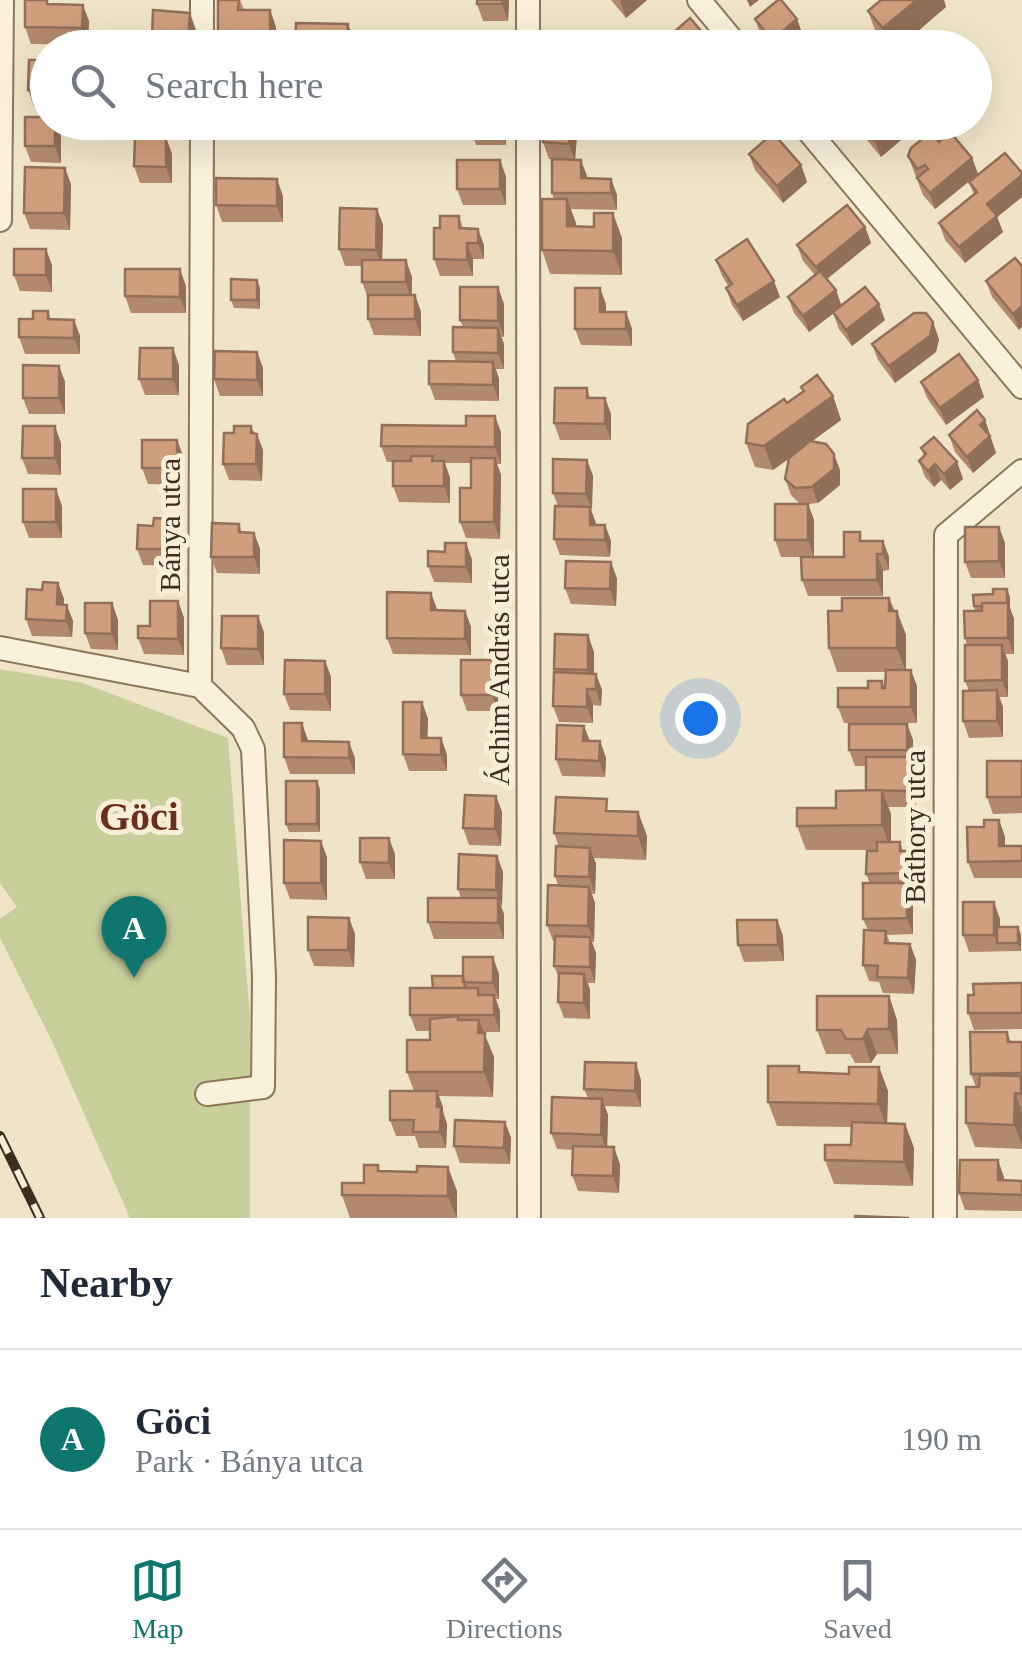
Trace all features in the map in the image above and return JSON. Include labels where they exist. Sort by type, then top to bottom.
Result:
[{"type":"street","points":[[0,220],[2,0]]},
{"type":"street","points":[[202,0],[202,30]]},
{"type":"street","points":[[528,0],[528,30]]},
{"type":"street","points":[[699,0],[723,30]]},
{"type":"street","name":"Bánya utca","points":[[200,686],[202,140]]},
{"type":"street","name":"Áchim András utca","points":[[528,140],[529,1218]]},
{"type":"street","points":[[816,140],[1022,387]]},
{"type":"street","name":"Báthory utca","points":[[945,1218],[946,534],[1022,471]]},
{"type":"street","points":[[0,648],[200,686],[242,728],[252,749],[261,908],[263,1087],[207,1094]]},
{"type":"green space","name":"Göci","points":[[0,669],[83,683],[228,738],[250,1019],[250,1218],[130,1218],[51,1039],[0,938],[0,919],[17,907],[0,883]]},
{"type":"building","points":[[25,0],[83,5],[82,28],[25,27]]},
{"type":"building","points":[[218,0],[239,0],[238,10],[270,10],[270,30],[218,30]]},
{"type":"building","points":[[477,0],[502,0],[502,4],[477,4]]},
{"type":"building","points":[[781,0],[797,19],[784,30],[764,30],[755,19]]},
{"type":"building","points":[[881,0],[917,0],[883,28],[868,11]]},
{"type":"building","points":[[153,10],[190,13],[189,30],[152,30]]},
{"type":"building","points":[[690,18],[700,30],[676,30]]},
{"type":"building","points":[[296,23],[348,24],[348,30],[296,30]]},
{"type":"building","points":[[25,117],[30,117],[30,140],[55,140],[55,146],[25,146]]},
{"type":"building","points":[[135,140],[166,140],[166,167],[134,166]]},
{"type":"building","points":[[543,140],[569,140],[569,144]]},
{"type":"building","points":[[765,140],[779,140],[801,165],[777,186],[749,154]]},
{"type":"building","points":[[921,140],[957,140],[972,158],[930,193],[917,178],[928,169],[925,165],[917,169],[908,156]]},
{"type":"building","points":[[1005,153],[1022,175],[987,204],[997,216],[959,247],[939,223],[977,192],[969,182]]},
{"type":"building","points":[[552,159],[581,160],[581,178],[611,179],[611,193],[552,193]]},
{"type":"building","points":[[457,160],[500,160],[500,189],[457,189]]},
{"type":"building","points":[[25,167],[65,168],[64,213],[24,213]]},
{"type":"building","points":[[216,178],[277,179],[277,206],[216,205]]},
{"type":"building","points":[[542,199],[567,199],[567,226],[594,227],[594,213],[613,213],[613,251],[542,250]]},
{"type":"building","points":[[847,205],[865,227],[816,267],[797,245]]},
{"type":"building","points":[[340,208],[377,209],[376,250],[339,249]]},
{"type":"building","points":[[440,216],[459,216],[459,228],[478,229],[478,243],[467,243],[467,260],[434,259],[434,228],[440,228]]},
{"type":"building","points":[[747,239],[774,281],[737,305],[726,288],[732,284],[716,260]]},
{"type":"building","points":[[14,249],[46,249],[46,275],[14,275]]},
{"type":"building","points":[[1015,258],[1022,266],[1022,306],[1013,314],[986,281]]},
{"type":"building","points":[[362,260],[406,260],[406,282],[362,282]]},
{"type":"building","points":[[125,269],[180,269],[180,297],[125,296]]},
{"type":"building","points":[[820,271],[836,290],[803,316],[788,297]]},
{"type":"building","points":[[231,279],[257,280],[257,300],[231,300]]},
{"type":"building","points":[[460,287],[498,287],[498,321],[460,320]]},
{"type":"building","points":[[865,287],[879,304],[846,330],[833,312]]},
{"type":"building","points":[[575,288],[600,288],[600,312],[626,312],[626,329],[575,329]]},
{"type":"building","points":[[368,295],[415,295],[415,319],[368,319]]},
{"type":"building","points":[[33,311],[48,311],[48,319],[74,320],[74,338],[19,337],[19,319],[33,319]]},
{"type":"building","points":[[914,313],[926,313],[933,322],[930,336],[889,366],[872,344]]},
{"type":"building","points":[[453,327],[498,328],[498,353],[453,352]]},
{"type":"building","points":[[140,348],[173,348],[173,379],[139,379]]},
{"type":"building","points":[[215,351],[257,352],[257,380],[214,379]]},
{"type":"building","points":[[959,354],[978,380],[940,408],[921,382]]},
{"type":"building","points":[[429,361],[493,362],[493,385],[429,384]]},
{"type":"building","points":[[23,365],[59,366],[59,398],[23,398]]},
{"type":"building","points":[[817,375],[833,396],[764,446],[746,443],[748,424],[784,399],[787,403],[804,391],[801,387]]},
{"type":"building","points":[[555,388],[587,388],[587,398],[605,398],[605,424],[554,423]]},
{"type":"building","points":[[977,410],[985,420],[980,425],[990,436],[967,457],[949,435]]},
{"type":"building","points":[[466,416],[495,416],[495,447],[381,446],[382,425],[466,426]]},
{"type":"building","points":[[23,426],[55,426],[55,458],[22,458]]},
{"type":"building","points":[[234,426],[251,426],[251,433],[257,434],[256,464],[223,464],[224,433],[234,433]]},
{"type":"building","points":[[934,437],[957,462],[944,474],[935,464],[928,471],[919,461],[926,454],[921,448]]},
{"type":"building","points":[[142,440],[177,440],[177,468],[142,468]]},
{"type":"building","points":[[810,441],[826,444],[834,454],[834,469],[812,487],[795,488],[785,479],[789,458]]},
{"type":"building","points":[[411,456],[433,456],[432,461],[444,461],[444,486],[393,486],[393,461],[411,461]]},
{"type":"building","points":[[471,458],[495,458],[494,522],[460,522],[460,488],[471,488]]},
{"type":"building","points":[[553,459],[587,460],[586,494],[553,493]]},
{"type":"building","points":[[23,489],[56,489],[56,522],[23,522]]},
{"type":"building","points":[[775,504],[808,504],[808,540],[775,540]]},
{"type":"building","points":[[555,506],[590,507],[590,525],[605,525],[605,540],[554,539]]},
{"type":"building","points":[[154,518],[172,519],[172,549],[137,549],[138,525],[153,526]]},
{"type":"building","points":[[212,523],[239,524],[239,532],[254,533],[254,557],[211,557]]},
{"type":"building","points":[[965,527],[999,527],[999,561],[965,562]]},
{"type":"building","points":[[844,532],[860,532],[860,541],[883,541],[883,554],[877,554],[877,580],[802,580],[801,557],[844,557]]},
{"type":"building","points":[[445,543],[466,543],[466,567],[428,566],[428,551],[445,552]]},
{"type":"building","points":[[566,561],[611,562],[610,589],[565,588]]},
{"type":"building","points":[[43,582],[58,583],[57,604],[67,605],[66,621],[26,619],[27,589],[42,590]]},
{"type":"building","points":[[993,589],[1007,589],[1007,603],[974,606],[973,595],[993,594]]},
{"type":"building","points":[[387,592],[431,593],[431,610],[465,611],[465,639],[387,638]]},
{"type":"building","points":[[842,598],[889,598],[889,611],[897,611],[897,648],[829,648],[828,611],[842,611]]},
{"type":"building","points":[[150,601],[178,601],[178,639],[138,638],[138,626],[150,626]]},
{"type":"building","points":[[85,603],[112,603],[112,634],[85,633]]},
{"type":"building","points":[[982,603],[1008,603],[1008,638],[965,638],[964,611],[982,611]]},
{"type":"building","points":[[222,616],[258,616],[258,649],[221,648]]},
{"type":"building","points":[[555,634],[588,635],[588,670],[554,669]]},
{"type":"building","points":[[965,645],[1002,645],[1002,680],[965,681]]},
{"type":"building","points":[[285,660],[325,661],[325,694],[284,694]]},
{"type":"building","points":[[461,660],[492,660],[492,695],[461,695]]},
{"type":"building","points":[[886,670],[911,670],[911,707],[838,707],[838,688],[868,688],[868,681],[882,681],[885,688]]},
{"type":"building","points":[[554,672],[596,674],[596,689],[587,689],[587,707],[553,706]]},
{"type":"building","points":[[997,690],[997,721],[963,721],[963,691]]},
{"type":"building","points":[[403,702],[422,702],[421,738],[441,738],[441,755],[403,754]]},
{"type":"building","points":[[284,723],[302,723],[302,741],[349,742],[349,758],[284,757]]},
{"type":"building","points":[[849,724],[907,724],[907,750],[849,750]]},
{"type":"building","points":[[557,725],[584,726],[583,741],[600,741],[599,761],[556,759]]},
{"type":"building","points":[[866,757],[910,757],[910,791],[866,790]]},
{"type":"building","points":[[987,761],[1022,761],[1022,797],[987,797]]},
{"type":"building","points":[[286,781],[317,781],[317,824],[286,824]]},
{"type":"building","points":[[882,790],[882,825],[797,826],[797,808],[836,808],[836,791]]},
{"type":"building","points":[[465,795],[496,796],[495,829],[463,828]]},
{"type":"building","points":[[556,797],[607,799],[606,811],[638,812],[638,836],[554,833]]},
{"type":"building","points":[[984,820],[999,820],[999,846],[1022,846],[1022,861],[968,862],[967,827],[984,827]]},
{"type":"building","points":[[360,838],[389,838],[389,863],[360,862]]},
{"type":"building","points":[[284,840],[321,841],[321,883],[284,883]]},
{"type":"building","points":[[877,842],[900,842],[900,851],[912,851],[912,873],[866,874],[867,851],[877,851]]},
{"type":"building","points":[[556,846],[590,848],[589,877],[555,876]]},
{"type":"building","points":[[459,854],[497,856],[496,890],[458,889]]},
{"type":"building","points":[[863,883],[907,883],[907,918],[863,919]]},
{"type":"building","points":[[548,885],[589,887],[588,926],[547,925]]},
{"type":"building","points":[[428,898],[498,898],[498,923],[428,922]]},
{"type":"building","points":[[963,902],[994,902],[994,935],[963,935]]},
{"type":"building","points":[[308,917],[349,918],[348,950],[308,950]]},
{"type":"building","points":[[737,920],[777,920],[778,945],[738,945]]},
{"type":"building","points":[[997,927],[1018,927],[1018,943],[997,943]]},
{"type":"building","points":[[864,930],[886,931],[885,943],[910,944],[908,978],[877,977],[878,966],[863,965]]},
{"type":"building","points":[[555,936],[590,937],[590,967],[554,966]]},
{"type":"building","points":[[463,957],[493,957],[493,983],[463,982]]},
{"type":"building","points":[[559,973],[584,974],[584,1003],[558,1002]]},
{"type":"building","points":[[432,976],[463,976],[465,988],[433,988]]},
{"type":"building","points":[[1022,983],[1022,1013],[968,1013],[968,995],[974,995],[973,984]]},
{"type":"building","points":[[410,988],[478,988],[478,995],[494,995],[494,1015],[410,1015]]},
{"type":"building","points":[[817,996],[889,996],[889,1029],[868,1029],[863,1039],[846,1039],[841,1030],[817,1030]]},
{"type":"building","points":[[458,1016],[458,1020],[479,1020],[478,1033],[485,1033],[484,1072],[407,1072],[407,1040],[430,1040],[430,1019]]},
{"type":"building","points":[[970,1032],[1007,1032],[1008,1042],[1022,1042],[1022,1073],[971,1074]]},
{"type":"building","points":[[585,1062],[636,1063],[635,1091],[584,1089]]},
{"type":"building","points":[[768,1066],[799,1066],[799,1072],[849,1074],[849,1067],[879,1067],[878,1104],[768,1102]]},
{"type":"building","points":[[980,1075],[1021,1076],[1021,1094],[1015,1093],[1014,1125],[966,1123],[966,1087],[979,1087]]},
{"type":"building","points":[[390,1091],[437,1091],[440,1132],[413,1132],[414,1120],[390,1120]]},
{"type":"building","points":[[552,1097],[602,1099],[601,1135],[551,1133]]},
{"type":"building","points":[[455,1120],[505,1122],[504,1148],[454,1146]]},
{"type":"building","points":[[852,1122],[905,1124],[904,1162],[825,1160],[825,1145],[851,1145]]},
{"type":"building","points":[[573,1146],[614,1147],[613,1176],[572,1175]]},
{"type":"building","points":[[960,1160],[998,1160],[998,1180],[1022,1181],[1022,1195],[959,1193]]},
{"type":"building","points":[[364,1165],[378,1165],[378,1171],[417,1172],[417,1166],[448,1167],[448,1196],[342,1195],[342,1183],[364,1183]]},
{"type":"railway","points":[[0,1136],[40,1218]]},
{"type":"place","name":"Göci","points":[[134,978]]},
{"type":"district","name":"Göci","points":[[139,816]]}]
